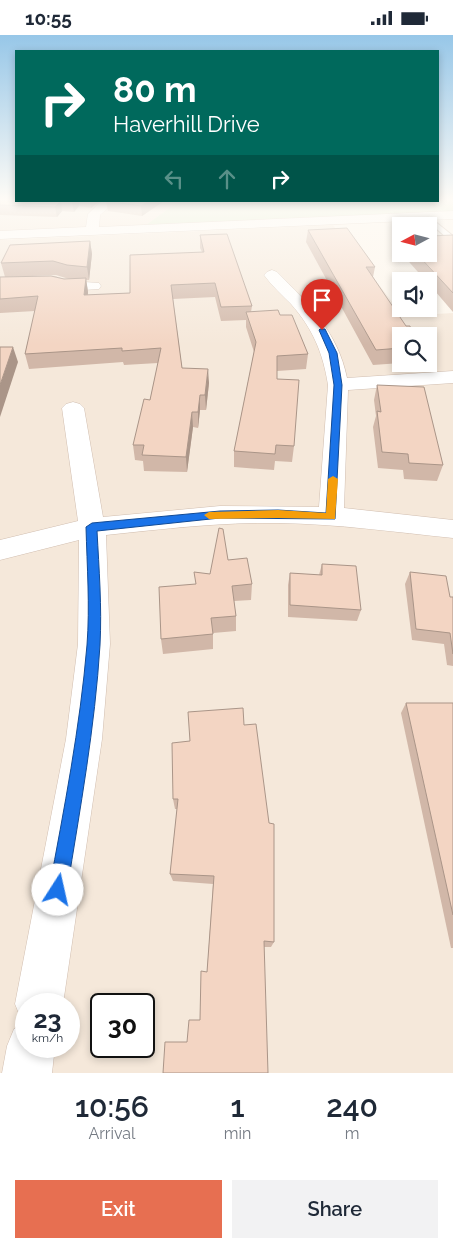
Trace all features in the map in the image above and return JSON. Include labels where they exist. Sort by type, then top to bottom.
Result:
[{"type":"street","points":[[272,275],[312,316],[322,330],[333,353],[338,385],[331,517]]},
{"type":"street","points":[[0,285],[48,281],[67,286],[93,286]]},
{"type":"street","points":[[338,385],[453,377]]},
{"type":"street","points":[[40,993],[84,739],[94,644],[92,527],[73,408]]},
{"type":"street","points":[[0,550],[92,527],[220,515],[278,514],[331,517],[453,529]]},
{"type":"street","points":[[27,1073],[29,1058]]},
{"type":"shaded area","points":[[0,248],[351,248],[392,302],[392,317],[437,317],[437,314],[453,313],[453,1073],[0,1073]]},
{"type":"building","points":[[8,248],[89,248],[87,267],[67,265],[53,261],[1,263]]},
{"type":"building","points":[[203,248],[232,248],[252,306],[221,307],[215,283],[171,285],[182,368],[208,369],[205,395],[200,395],[198,412],[192,412],[186,457],[142,455],[144,445],[133,445],[144,399],[150,400],[161,348],[122,351],[122,348],[25,354],[38,296],[0,299],[0,277],[51,276],[64,279],[86,278],[84,295],[130,293],[130,255],[204,252]]},
{"type":"building","points":[[318,248],[362,248],[375,267],[366,267],[392,305],[392,317],[400,317],[406,326],[410,326],[392,327],[392,349],[376,350]]},
{"type":"building","points":[[438,248],[453,248],[453,293],[437,276],[437,272],[434,272],[425,263],[438,263]]},
{"type":"building","points":[[278,310],[280,315],[292,315],[308,354],[277,356],[277,379],[299,380],[294,446],[276,445],[275,454],[234,451],[256,342],[246,312]]},
{"type":"building","points":[[0,347],[13,347],[0,385]]},
{"type":"building","points":[[377,385],[424,387],[443,465],[409,463],[408,454],[382,452],[377,411],[381,412]]},
{"type":"building","points":[[219,528],[223,529],[228,560],[247,558],[252,584],[232,586],[236,616],[211,618],[213,634],[161,639],[159,587],[196,584],[194,572],[210,574]]},
{"type":"building","points":[[322,564],[356,566],[361,610],[290,605],[290,573],[322,575]]},
{"type":"building","points":[[410,572],[446,576],[450,597],[453,597],[453,654],[450,633],[416,629]]},
{"type":"building","points":[[406,703],[453,703],[453,915]]},
{"type":"building","points":[[243,708],[244,725],[256,724],[269,823],[274,824],[274,942],[264,941],[268,1073],[163,1073],[165,1042],[187,1042],[189,1020],[200,1020],[201,971],[207,972],[214,876],[170,874],[178,799],[173,799],[172,743],[190,741],[188,712]]},
{"type":"slow traffic","points":[[209,515],[278,514],[331,517],[333,479]]},
{"type":"route","points":[[58,890],[84,739],[94,644],[92,527],[178,517],[220,515],[278,514],[331,517],[338,385],[333,353],[322,330]]}]
